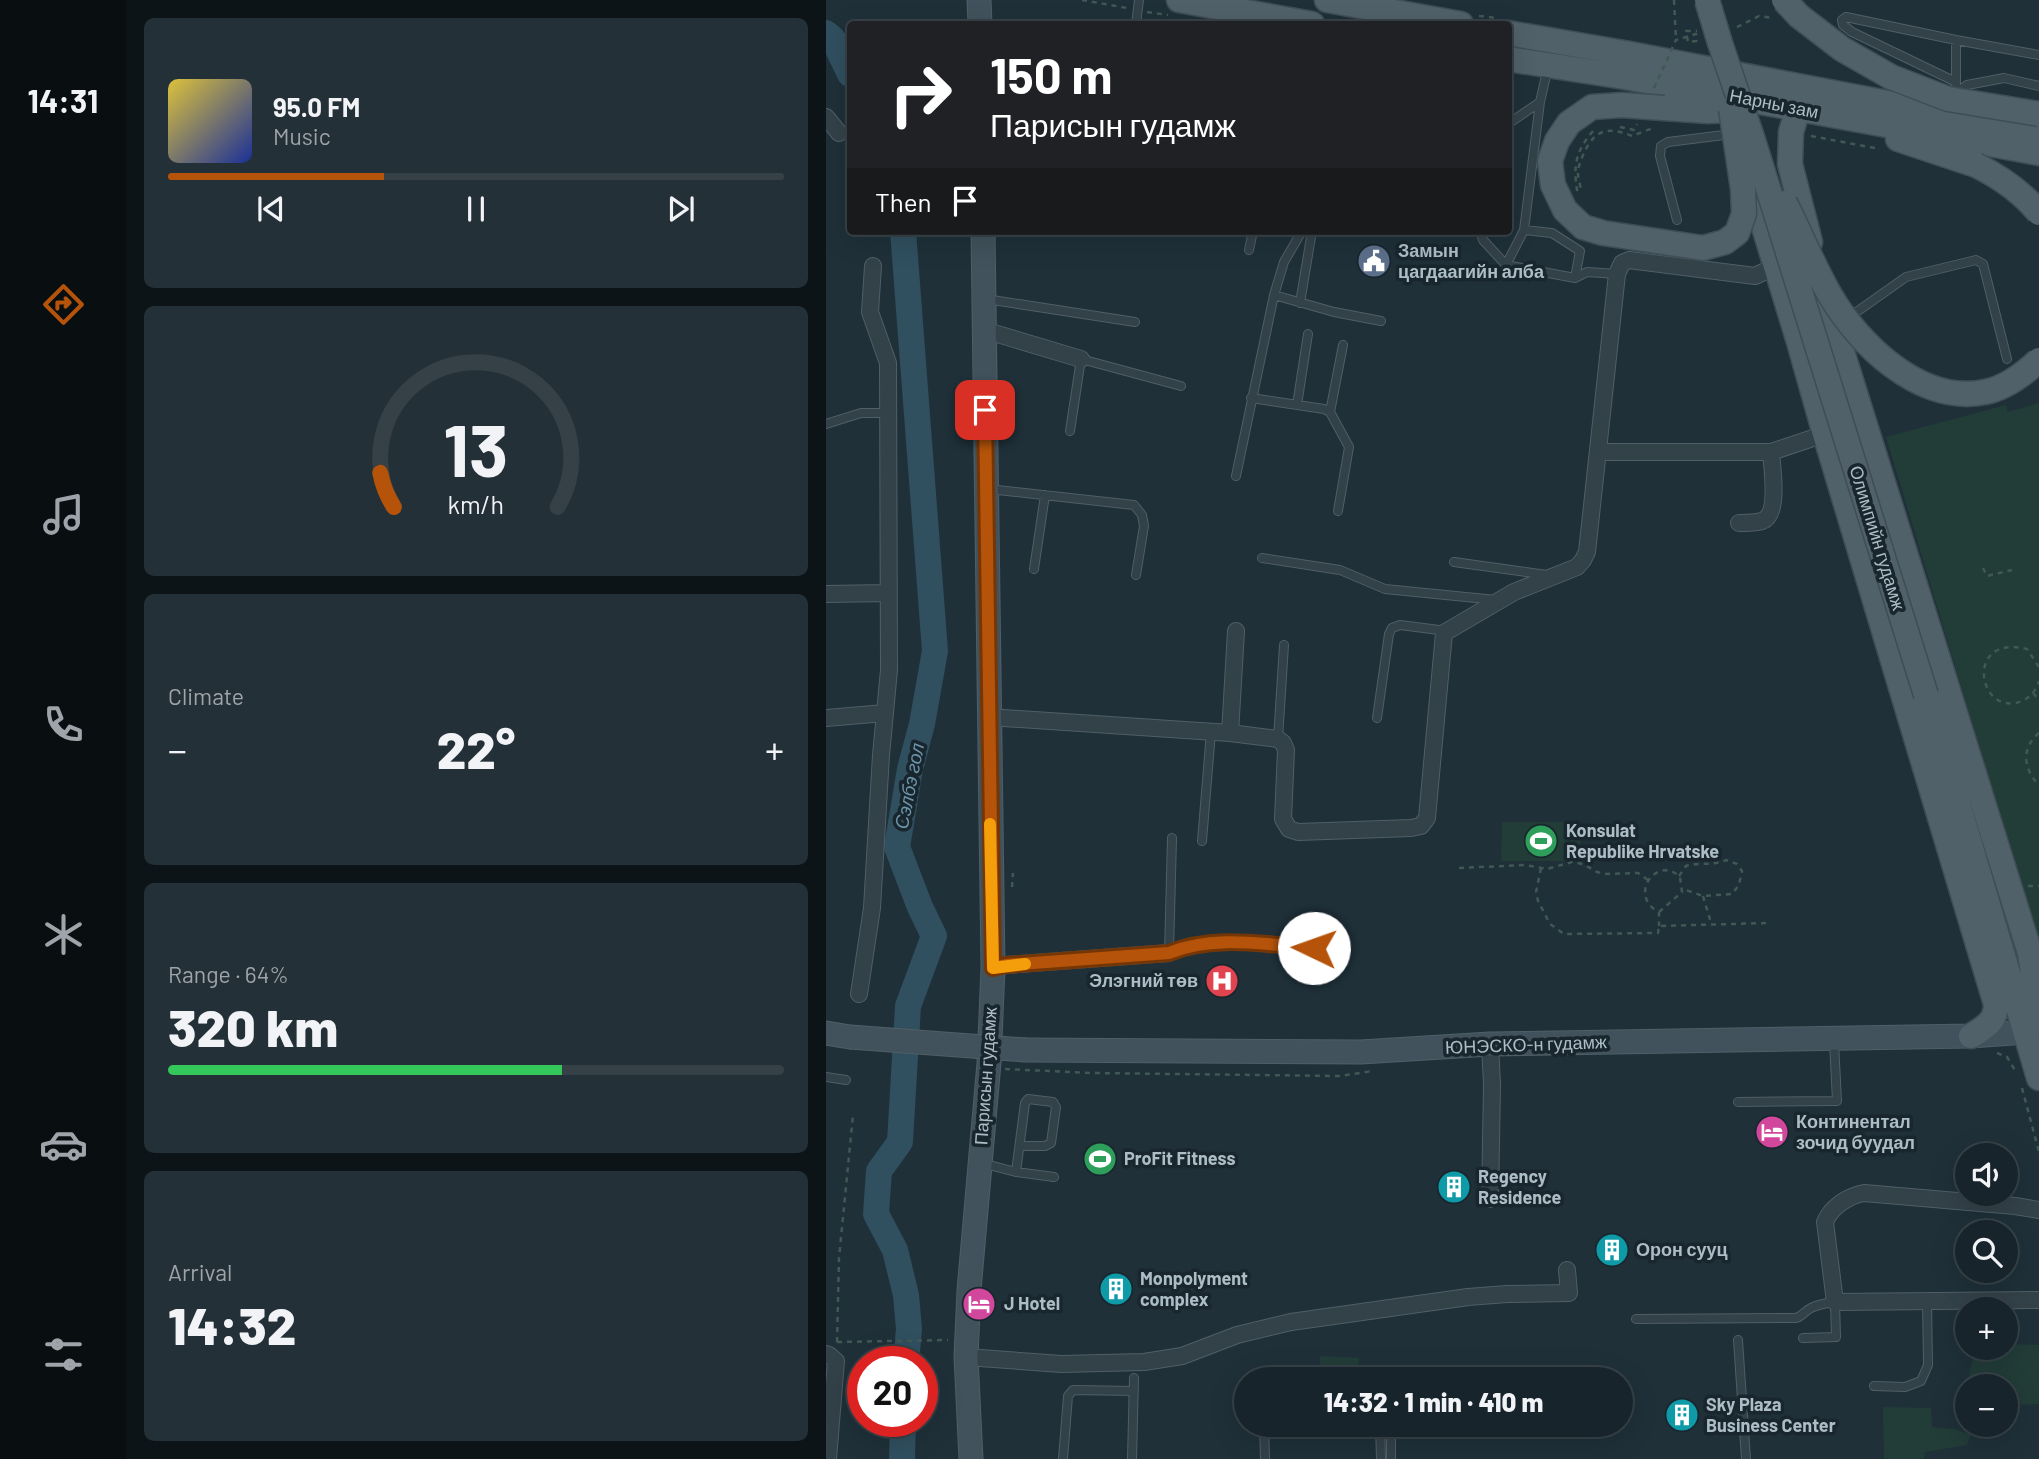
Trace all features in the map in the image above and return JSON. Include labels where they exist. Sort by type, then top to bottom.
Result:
[{"type":"main road","points":[[1327,0],[1444,21]]},
{"type":"main road","name":"Олимпийн гудамж","points":[[1707,0],[1712,37],[1926,695],[2039,1078]]},
{"type":"main road","points":[[1178,8],[1237,14],[1288,15]]},
{"type":"main road","points":[[1781,10],[1799,16],[1842,49],[1891,77],[1948,99],[2039,114]]},
{"type":"main road","name":"Нарны зам","points":[[1512,34],[1627,65],[1724,102],[1801,110],[2039,153]]},
{"type":"main road","points":[[1712,37],[1729,92],[1743,189],[1744,214],[1737,233],[1725,242],[1703,247],[1603,233],[1583,227],[1565,210],[1553,185],[1550,161],[1557,141],[1569,123],[1592,107],[1622,105],[1708,111],[1724,102],[1743,135],[1830,295],[1857,332],[1893,368],[1916,381],[1941,390],[1984,393],[2024,374],[2039,360]]},
{"type":"main road","name":"Нарны зам","points":[[1512,60],[1548,66],[1696,67],[1741,76],[1955,105],[2039,132]]},
{"type":"main road","points":[[2026,1032],[2036,1015],[2030,953],[1822,288],[1790,164],[1791,132],[1801,110],[1976,165],[2011,186],[2039,213]]},
{"type":"main road","points":[[1743,135],[1776,266],[1996,1004],[1993,1020],[1971,1036]]},
{"type":"main road","points":[[1786,299],[1805,308],[1815,303],[1822,288]]},
{"type":"main road","points":[[1799,342],[1804,329],[1811,326],[1836,330]]},
{"type":"street","points":[[979,0],[980,21]]},
{"type":"street","points":[[826,117],[839,133]]},
{"type":"street","name":"Парисын гудамж","points":[[971,1459],[960,1349],[969,1290],[980,1168],[989,1063],[993,968],[983,235]]},
{"type":"street","points":[[988,717],[1230,733],[1278,739],[1286,750],[1283,819],[1289,829],[1298,832],[1420,826],[1427,818],[1443,638],[1447,631],[1499,600],[1577,567],[1587,552],[1617,274],[1622,262],[1629,260],[1755,276],[1776,266]]},
{"type":"street","points":[[859,994],[872,908],[881,755],[890,670],[888,363],[870,313],[873,266]]},
{"type":"street","points":[[984,330],[1081,359]]},
{"type":"street","points":[[1598,452],[1771,452],[1825,434]]},
{"type":"street","points":[[1739,523],[1764,520],[1770,515],[1773,508],[1771,452]]},
{"type":"street","points":[[826,594],[890,593]]},
{"type":"street","points":[[1230,733],[1236,631]]},
{"type":"street","points":[[826,718],[885,713]]},
{"type":"street","points":[[993,968],[1169,953]]},
{"type":"street","name":"ЮНЭСКО-н гудамж","points":[[826,1033],[1026,1050],[1361,1052],[1490,1044],[1971,1036],[2026,1032]]},
{"type":"street","points":[[1490,1044],[1490,1199]]},
{"type":"street","points":[[2039,1210],[1864,1193],[1836,1207],[1825,1222],[1835,1302],[2039,1300]]},
{"type":"street","points":[[960,1349],[1061,1364],[1144,1362],[1182,1356],[1237,1335],[1291,1322],[1468,1297],[1569,1293],[1567,1270]]},
{"type":"street","points":[[828,1459],[833,1352]]},
{"type":"lane","points":[[1136,21],[1139,0]]},
{"type":"lane","points":[[1956,82],[1852,32],[1843,25],[1842,20],[1846,17],[2039,55]]},
{"type":"lane","points":[[1955,105],[1956,40]]},
{"type":"lane","points":[[1506,265],[1524,230],[1540,102],[1548,66]]},
{"type":"lane","points":[[1955,105],[1967,85],[2004,78],[2039,86]]},
{"type":"lane","points":[[1512,121],[1540,102]]},
{"type":"lane","points":[[1677,220],[1660,156],[1661,146],[1668,142],[1743,135]]},
{"type":"lane","points":[[1524,230],[1552,233],[1580,251],[1575,278]]},
{"type":"lane","points":[[1249,250],[1252,235]]},
{"type":"lane","points":[[1236,476],[1274,295],[1284,262],[1300,235]]},
{"type":"lane","points":[[1304,235],[1311,237]]},
{"type":"lane","points":[[1300,303],[1311,237],[1314,235]]},
{"type":"lane","points":[[1481,235],[1506,265],[1575,278],[1587,272],[1617,274]]},
{"type":"lane","points":[[1836,330],[1843,322],[1906,277],[1976,260],[1983,264],[2007,359]]},
{"type":"lane","points":[[1274,295],[1334,312],[1381,321]]},
{"type":"lane","points":[[984,298],[1135,322]]},
{"type":"lane","points":[[1297,405],[1308,334]]},
{"type":"lane","points":[[1330,412],[1343,345]]},
{"type":"lane","points":[[1070,431],[1081,359],[1181,386]]},
{"type":"lane","points":[[1251,398],[1330,412],[1349,447],[1338,511]]},
{"type":"lane","points":[[826,424],[861,413],[887,413]]},
{"type":"lane","points":[[986,489],[1135,505],[1142,515],[1144,526],[1136,575]]},
{"type":"lane","points":[[1034,569],[1045,495]]},
{"type":"lane","points":[[1262,558],[1340,570],[1385,589],[1499,600]]},
{"type":"lane","points":[[1454,562],[1553,576]]},
{"type":"lane","points":[[1377,718],[1392,628],[1400,625],[1447,631]]},
{"type":"lane","points":[[1278,739],[1284,645]]},
{"type":"lane","points":[[1202,841],[1211,732]]},
{"type":"lane","points":[[1172,838],[1169,953],[1213,942],[1314,948]]},
{"type":"lane","points":[[1738,1102],[1837,1101],[1833,1039]]},
{"type":"lane","points":[[826,1077],[846,1080]]},
{"type":"lane","points":[[1016,1172],[1024,1103],[1028,1099],[1053,1102],[1056,1107],[1051,1143],[1045,1146],[1020,1146]]},
{"type":"lane","points":[[980,1168],[989,1165],[1054,1177]]},
{"type":"lane","points":[[1874,1387],[1905,1387],[1921,1381],[1928,1365],[1927,1301]]},
{"type":"lane","points":[[1636,1319],[1796,1318],[1802,1316],[1807,1309],[1835,1302],[1836,1337],[1803,1338]]},
{"type":"lane","points":[[1738,1340],[1746,1459]]},
{"type":"lane","points":[[1132,1459],[1135,1378]]},
{"type":"lane","points":[[1063,1459],[1068,1396],[1073,1390],[1133,1391]]},
{"type":"lane","points":[[1264,1437],[1265,1459]]},
{"type":"lane","points":[[1380,1437],[1381,1459]]},
{"type":"lane","points":[[1391,1437],[1391,1459]]},
{"type":"path","points":[[1082,0],[1138,11],[1178,8]]},
{"type":"path","points":[[1601,127],[1594,130],[1583,143],[1577,156],[1574,173],[1577,190],[1581,190],[1578,172],[1582,158],[1597,134],[1618,130],[1632,136],[1658,107],[1676,40],[1674,0]]},
{"type":"path","points":[[1676,40],[1696,34],[1712,37],[1759,16],[1781,10]]},
{"type":"path","points":[[1615,123],[1622,122]]},
{"type":"path","points":[[1630,122],[1638,122]]},
{"type":"path","points":[[1620,127],[1634,130]]},
{"type":"path","points":[[1983,568],[1987,576],[2012,570]]},
{"type":"path","points":[[2027,649],[2029,644]]},
{"type":"path","points":[[2039,667],[2027,649],[2010,646],[1992,653],[1983,669],[1983,679],[1991,695],[2008,703],[2026,699],[2033,694],[2039,681]]},
{"type":"path","points":[[2033,694],[2039,700]]},
{"type":"path","points":[[2039,733],[2028,747],[2026,757],[2031,777],[2039,785]]},
{"type":"path","points":[[1679,876],[1686,866],[1691,864],[1717,864],[1726,860],[1740,867],[1742,876],[1732,894],[1703,896],[1683,889]]},
{"type":"path","points":[[1460,868],[1525,865],[1541,868],[1557,867],[1566,862],[1577,863],[1597,872],[1638,873],[1648,880]]},
{"type":"path","points":[[1541,868],[1536,892],[1538,901],[1550,924],[1564,934],[1658,933],[1659,912]]},
{"type":"path","points":[[1661,870],[1673,872],[1682,880],[1683,889],[1681,894],[1659,912],[1652,909],[1646,898],[1648,880],[1661,870]]},
{"type":"path","points":[[1703,896],[1711,925]]},
{"type":"path","points":[[1659,926],[1768,923]]},
{"type":"path","points":[[2012,1063],[2020,1081],[2039,1152]]},
{"type":"path","points":[[1004,1069],[1092,1073]]},
{"type":"path","points":[[853,1115],[833,1352],[960,1349]]},
{"type":"green space","points":[[2039,403],[2039,945],[1886,437],[2006,405],[2008,412]]},
{"type":"green space","name":"Konsulat Republike Hrvatske","points":[[1502,822],[1580,822],[1580,861],[1501,861]]},
{"type":"green space","points":[[2018,1344],[2039,1345],[2039,1404],[2018,1405],[2018,1374],[1970,1374],[1972,1360],[2018,1360]]},
{"type":"green space","points":[[1320,1356],[1359,1358],[1358,1367],[1320,1367]]},
{"type":"green space","points":[[1883,1407],[1931,1408],[1932,1427],[1955,1429],[1955,1437],[1970,1437],[1967,1445],[1925,1452],[1924,1459],[1884,1459]]},
{"type":"waterway","name":"Сэлбэ гол","points":[[826,33],[833,39],[847,68]]},
{"type":"waterway","name":"Сэлбэ гол","points":[[903,235],[935,651],[897,847],[934,936],[908,1006],[900,1142],[879,1171],[876,1214],[895,1250],[906,1295],[907,1346]]},
{"type":"waterway","name":"Сэлбэ гол","points":[[902,1459],[903,1437]]},
{"type":"slow traffic","points":[[990,824],[993,968],[1025,964]]},
{"type":"place","name":"Замын цагдаагийн алба","points":[[1374,261]]},
{"type":"place","name":"Konsulat Republike Hrvatske","points":[[1541,841]]},
{"type":"place","name":"Элэгний төв","points":[[1222,981]]},
{"type":"place","name":"Континентал зочид буудал","points":[[1772,1132]]},
{"type":"place","name":"ProFit Fitness","points":[[1100,1159]]},
{"type":"place","name":"Regency Residence","points":[[1454,1187]]},
{"type":"place","name":"Орон сууц","points":[[1612,1250]]},
{"type":"place","name":"Monpolyment complex","points":[[1116,1289]]},
{"type":"place","name":"J Hotel","points":[[979,1304]]},
{"type":"place","name":"Sky Plaza Business Center","points":[[1682,1415]]},
{"type":"route","points":[[985,410],[993,968],[1169,953],[1213,942],[1314,948]]}]
